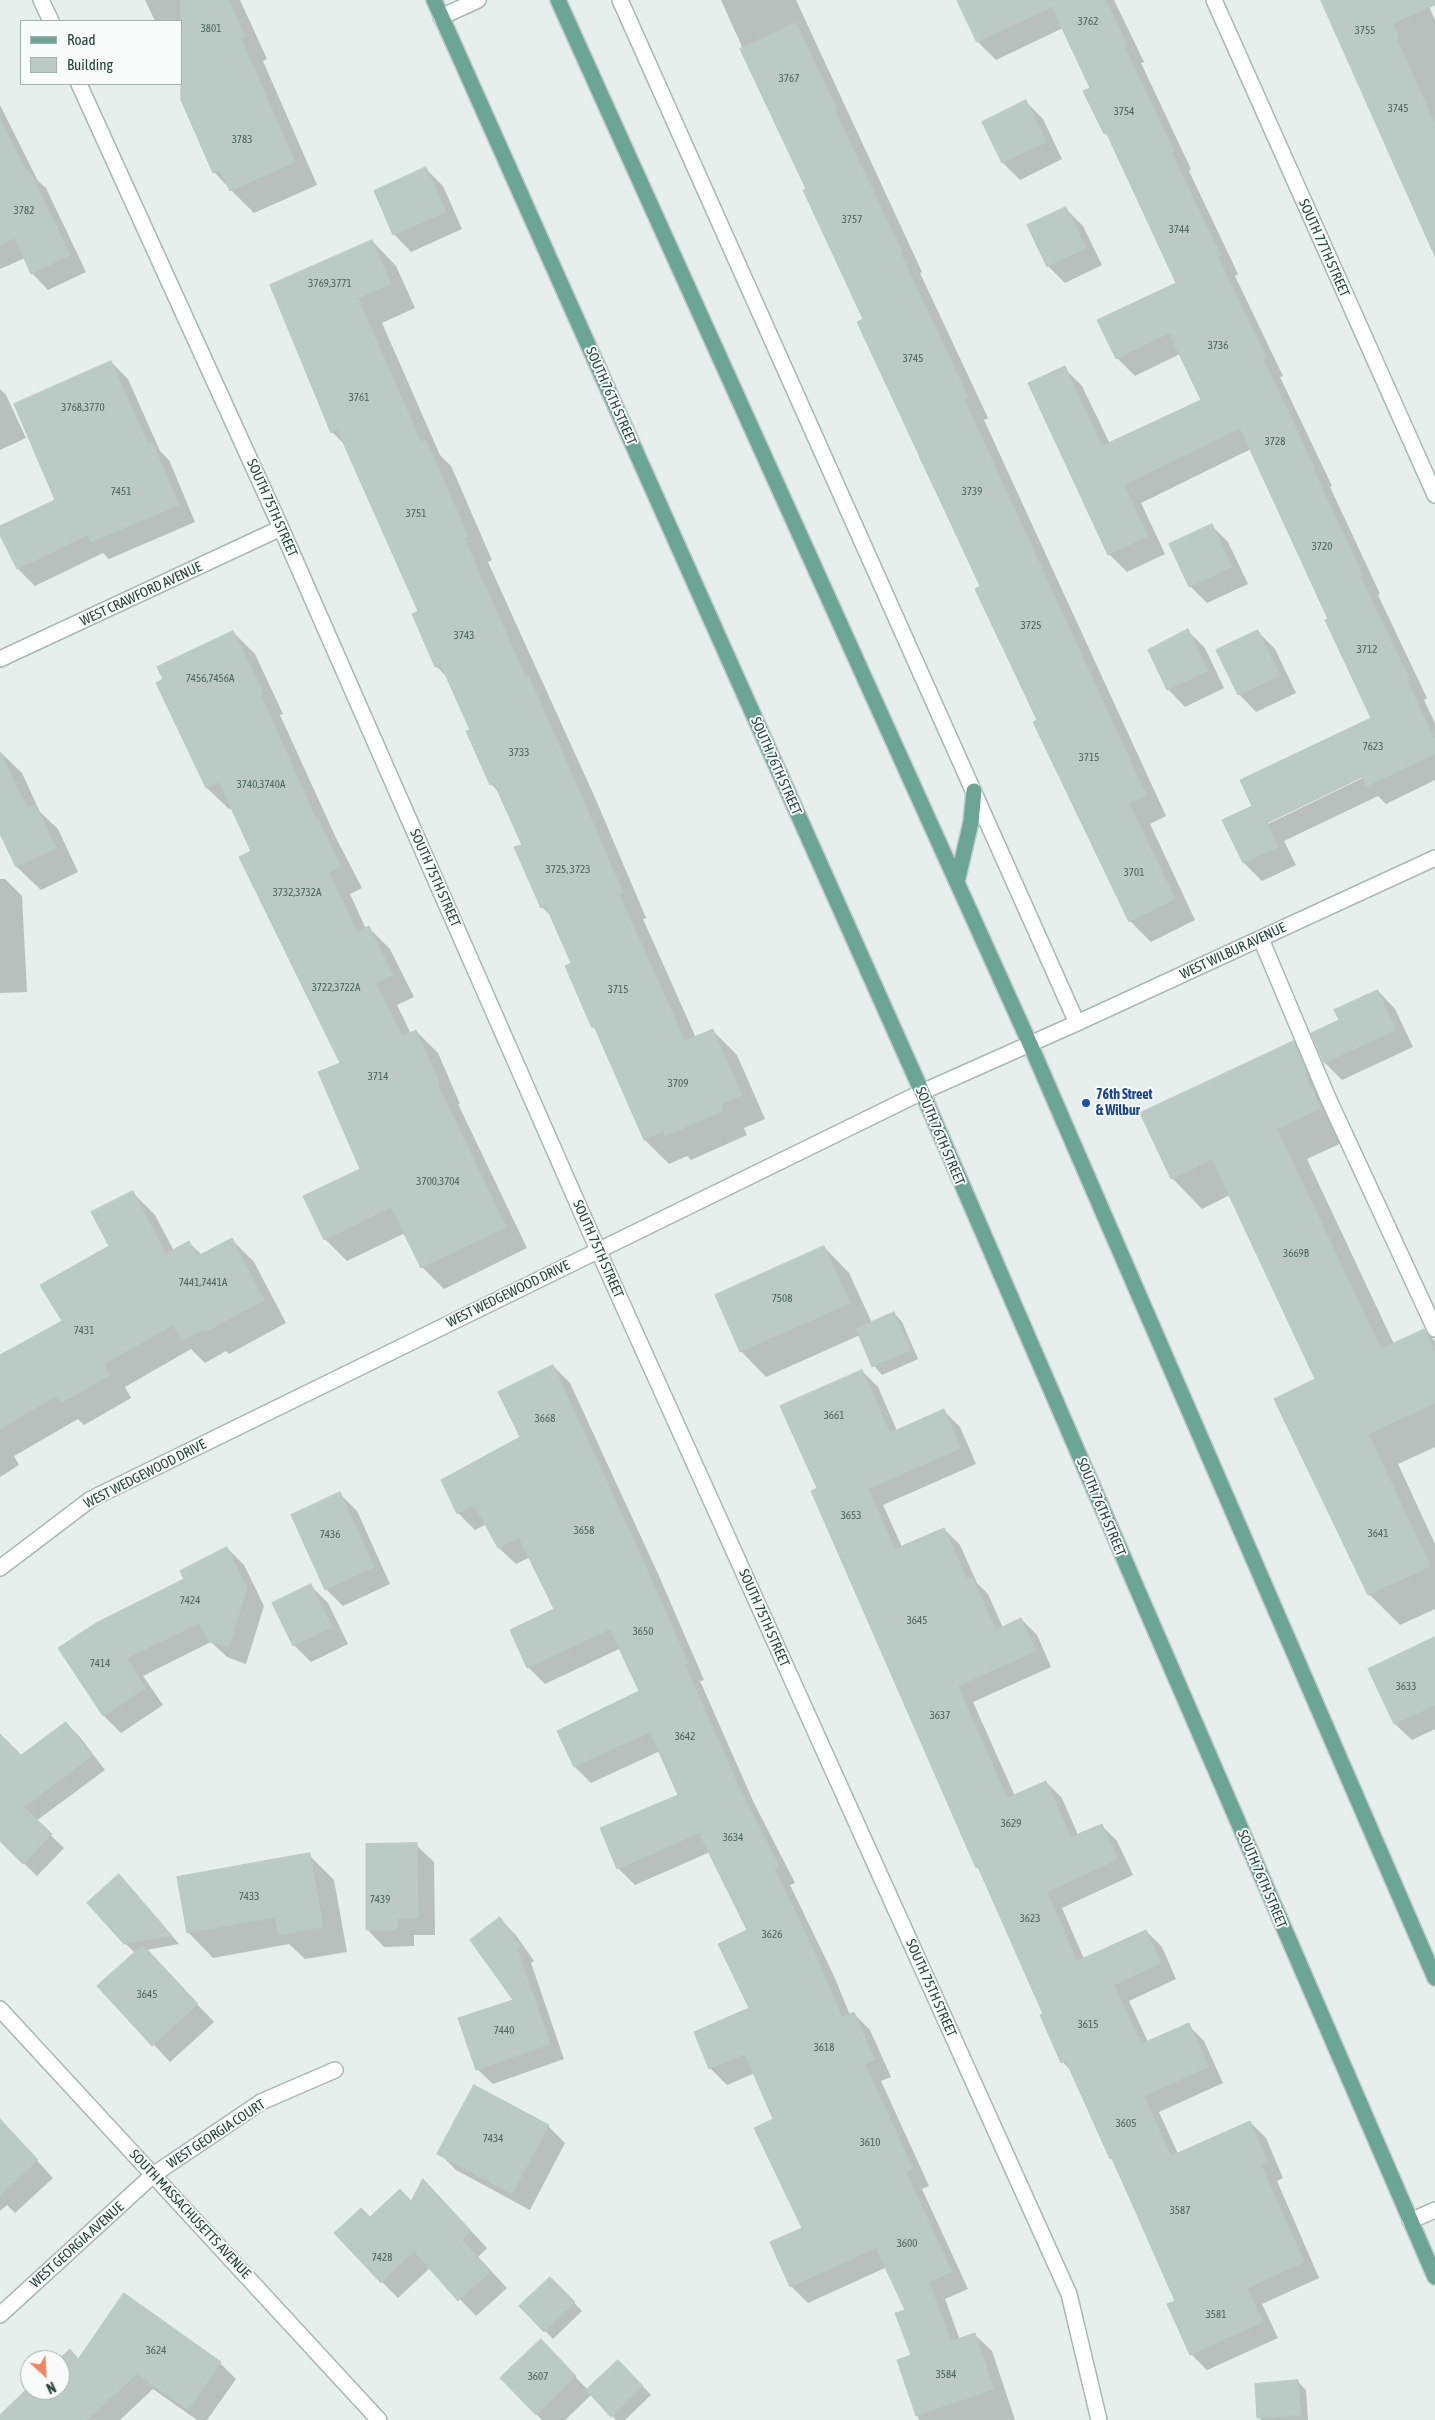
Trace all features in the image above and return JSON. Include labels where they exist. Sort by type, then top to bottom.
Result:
[{"type":"main road","name":"SOUTH 76TH STREET","points":[[434,0],[922,1092],[1435,2277]]},
{"type":"main road","points":[[558,0],[1030,1044],[1435,1978]]},
{"type":"main road","points":[[957,882],[971,822],[974,791]]},
{"type":"street","points":[[41,0],[50,20]]},
{"type":"street","points":[[442,17],[478,0]]},
{"type":"street","points":[[620,0],[1077,1023]]},
{"type":"street","name":"SOUTH 77TH STREET","points":[[1214,0],[1435,495]]},
{"type":"street","name":"SOUTH 75TH STREET","points":[[79,85],[282,528],[598,1250],[1069,2294],[1099,2420]]},
{"type":"street","name":"WEST CRAWFORD AVENUE","points":[[0,659],[282,528]]},
{"type":"street","name":"WEST WILBUR AVENUE","points":[[1030,1044],[1435,858]]},
{"type":"street","points":[[1261,938],[1328,1098],[1435,1329]]},
{"type":"street","name":"WEST WEDGEWOOD DRIVE","points":[[0,1568],[91,1499],[922,1092],[1030,1044]]},
{"type":"street","name":"SOUTH MASSACHUSETTS AVENUE","points":[[0,2009],[379,2420]]},
{"type":"street","name":"WEST GEORGIA COURT","points":[[153,2175],[261,2102],[335,2070]]},
{"type":"street","name":"WEST GEORGIA AVENUE","points":[[0,2315],[153,2175]]},
{"type":"street","points":[[1410,2221],[1435,2210]]},
{"type":"building","points":[[181,0],[229,0],[245,36],[241,38],[295,162],[230,191],[220,170],[213,173],[181,100]]},
{"type":"building","points":[[957,0],[1106,0],[1127,44],[1124,45],[1174,151],[1171,152],[1221,256],[1218,257],[1266,357],[1263,359],[1315,468],[1313,469],[1363,575],[1360,576],[1410,680],[1407,681],[1435,740],[1435,754],[1367,786],[1362,777],[1267,823],[1278,847],[1243,863],[1222,820],[1252,806],[1240,780],[1371,718],[1325,620],[1328,619],[1240,428],[1124,485],[1148,536],[1108,555],[1028,383],[1065,366],[1102,446],[1201,400],[1169,333],[1116,359],[1097,320],[1176,283],[1106,132],[1104,134],[1083,91],[1090,88],[1052,7],[977,42]]},
{"type":"building","points":[[1321,0],[1435,0],[1435,5],[1393,23],[1399,38],[1397,39],[1435,125],[1435,256]]},
{"type":"building","points":[[796,23],[837,110],[835,111],[902,251],[900,252],[968,397],[964,399],[1146,795],[1129,803],[1175,899],[1129,922],[1033,722],[1037,720],[975,589],[980,586],[857,322],[863,319],[803,190],[806,189],[740,49]]},
{"type":"building","points":[[1026,100],[1046,142],[1002,163],[982,122]]},
{"type":"building","points":[[0,119],[26,171],[29,170],[70,255],[31,274],[15,238],[0,245]]},
{"type":"building","points":[[426,167],[446,212],[393,235],[374,191]]},
{"type":"building","points":[[1066,207],[1086,248],[1047,267],[1027,225]]},
{"type":"building","points":[[372,240],[391,284],[358,298],[421,442],[426,440],[468,536],[464,538],[526,678],[529,677],[572,774],[623,893],[619,894],[685,1041],[713,1029],[742,1095],[721,1104],[723,1111],[665,1136],[663,1131],[644,1140],[594,1026],[592,1028],[565,966],[571,963],[546,906],[541,908],[514,847],[522,845],[494,783],[490,785],[466,731],[470,730],[441,665],[435,667],[412,614],[418,611],[337,429],[331,433],[270,285]]},
{"type":"building","points":[[111,361],[148,444],[152,442],[179,505],[91,542],[88,535],[17,569],[0,535],[0,526],[55,500],[14,404]]},
{"type":"building","points":[[1212,524],[1232,567],[1189,587],[1169,544]]},
{"type":"building","points":[[1188,629],[1208,671],[1167,690],[1148,650]]},
{"type":"building","points":[[1258,630],[1280,676],[1238,695],[1216,650]]},
{"type":"building","points":[[233,631],[263,692],[260,693],[316,819],[318,819],[341,867],[329,872],[357,932],[369,926],[393,975],[376,983],[402,1036],[416,1030],[439,1082],[437,1083],[506,1227],[421,1268],[391,1207],[324,1240],[303,1196],[360,1169],[318,1072],[340,1063],[239,857],[251,851],[219,782],[206,788],[156,683],[163,679],[157,667]]},
{"type":"building","points":[[0,752],[27,808],[35,804],[56,848],[16,867],[0,834]]},
{"type":"building","points":[[1378,990],[1396,1030],[1324,1063],[1311,1033],[1339,1020],[1334,1010]]},
{"type":"building","points":[[1294,1041],[1307,1071],[1304,1072],[1321,1108],[1277,1129],[1381,1349],[1424,1329],[1435,1352],[1435,1403],[1368,1434],[1431,1566],[1368,1595],[1274,1399],[1315,1379],[1212,1159],[1171,1179],[1140,1113]]},
{"type":"building","points":[[133,1191],[166,1254],[189,1241],[198,1256],[232,1238],[264,1300],[205,1332],[204,1329],[182,1341],[173,1325],[104,1364],[110,1375],[61,1403],[56,1396],[0,1429],[0,1355],[62,1321],[40,1285],[109,1246],[91,1212]]},
{"type":"building","points":[[824,1246],[850,1303],[740,1352],[715,1295]]},
{"type":"building","points":[[894,1312],[911,1350],[872,1367],[856,1329]]},
{"type":"building","points":[[553,1365],[642,1558],[688,1663],[685,1665],[738,1785],[779,1866],[774,1868],[817,1958],[842,2017],[854,2012],[875,2060],[865,2064],[913,2169],[906,2172],[952,2272],[929,2282],[951,2341],[975,2333],[994,2389],[916,2416],[897,2360],[911,2355],[895,2313],[905,2310],[876,2248],[790,2287],[770,2242],[802,2228],[754,2128],[773,2119],[745,2054],[709,2069],[694,2032],[749,2008],[718,1944],[747,1930],[699,1833],[617,1869],[600,1828],[678,1795],[650,1732],[574,1767],[557,1731],[639,1691],[610,1629],[527,1668],[510,1630],[554,1609],[519,1538],[498,1548],[476,1508],[474,1509],[473,1506],[457,1514],[441,1480],[520,1437],[498,1392]]},
{"type":"building","points":[[862,1370],[890,1433],[944,1409],[961,1448],[868,1489],[895,1549],[944,1528],[967,1579],[972,1577],[996,1630],[1021,1618],[1036,1651],[958,1686],[1007,1798],[1046,1781],[1071,1837],[1102,1824],[1118,1859],[1047,1892],[1077,1961],[1146,1930],[1161,1963],[1114,1985],[1141,2044],[1189,2023],[1208,2067],[1144,2096],[1171,2156],[1250,2121],[1268,2162],[1261,2165],[1304,2262],[1247,2288],[1263,2322],[1190,2355],[1167,2304],[1175,2301],[1112,2158],[1110,2159],[1066,2061],[1061,2063],[1040,2015],[1043,2014],[978,1867],[976,1868],[811,1491],[817,1488],[780,1406]]},
{"type":"building","points":[[340,1492],[374,1567],[325,1590],[291,1515]]},
{"type":"building","points":[[227,1547],[247,1588],[229,1647],[208,1641],[199,1623],[127,1658],[146,1688],[103,1716],[58,1648],[96,1623],[184,1579],[180,1571]]},
{"type":"building","points":[[311,1584],[332,1627],[293,1646],[272,1603]]},
{"type":"building","points":[[1435,1637],[1435,1705],[1394,1724],[1368,1669]]},
{"type":"building","points":[[66,1722],[92,1756],[24,1807],[52,1834],[23,1864],[0,1841],[0,1734],[21,1755]]},
{"type":"building","points":[[417,1843],[418,1918],[398,1918],[397,1930],[366,1930],[366,1844]]},
{"type":"building","points":[[310,1853],[323,1927],[278,1935],[275,1917],[187,1933],[177,1877]]},
{"type":"building","points":[[119,1874],[172,1936],[124,1944],[87,1903]]},
{"type":"building","points":[[500,1917],[520,1946],[517,1948],[550,2044],[476,2070],[458,2018],[513,2000],[470,1940]]},
{"type":"building","points":[[143,1945],[198,2004],[152,2046],[97,1986]]},
{"type":"building","points":[[474,2085],[549,2125],[512,2194],[437,2154]]},
{"type":"building","points":[[0,2119],[38,2160],[0,2196]]},
{"type":"building","points":[[423,2179],[471,2231],[462,2240],[491,2271],[458,2301],[414,2251],[381,2283],[334,2233],[361,2208],[370,2217],[400,2189],[411,2201]]},
{"type":"building","points":[[550,2277],[575,2302],[544,2332],[519,2306]]},
{"type":"building","points":[[124,2293],[221,2362],[188,2410],[137,2374],[87,2420],[0,2420],[0,2415],[20,2396],[20,2400],[70,2400],[70,2349],[78,2359]]},
{"type":"building","points":[[541,2339],[576,2376],[536,2415],[500,2378]]},
{"type":"building","points":[[618,2360],[643,2386],[611,2417],[586,2390]]},
{"type":"building","points":[[1298,2380],[1301,2415],[1257,2418],[1255,2384]]},
{"type":"place","name":"76th Street & Wilbur","points":[[1086,1103]]}]
